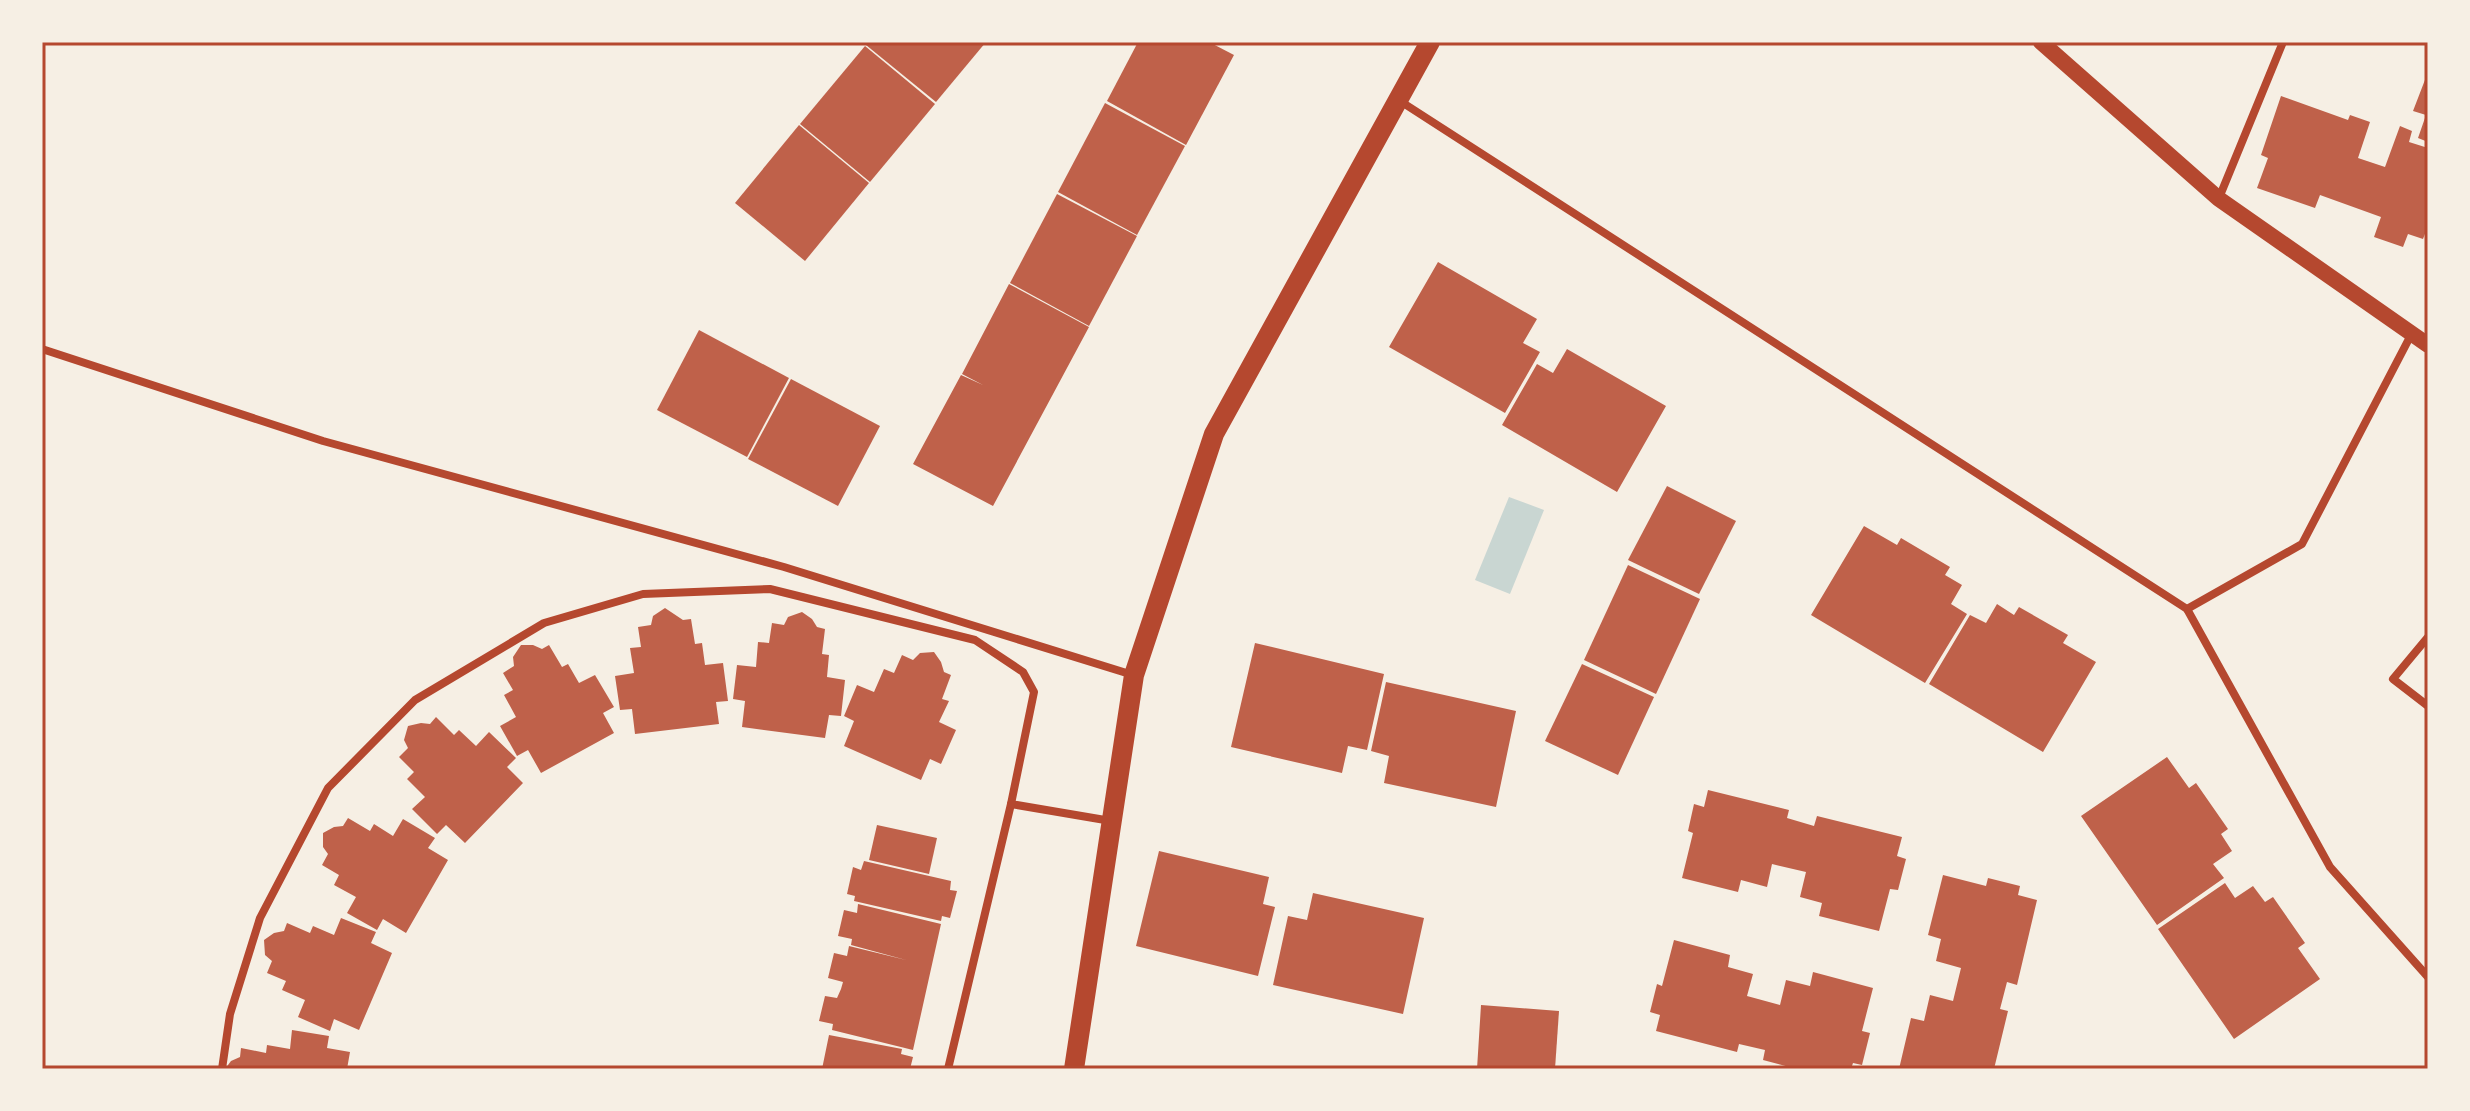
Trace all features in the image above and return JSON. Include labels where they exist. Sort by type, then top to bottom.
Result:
[{"type":"main road","points":[[1074,1069],[1134,675],[1214,434],[1430,42]]},
{"type":"main road","points":[[2041,42],[2219,199],[2428,345]]},
{"type":"street","points":[[2219,199],[2283,42]]},
{"type":"street","points":[[1398,99],[2187,609],[2330,867],[2428,977]]},
{"type":"street","points":[[2187,609],[2302,544],[2412,333]]},
{"type":"street","points":[[42,349],[323,441],[784,567],[1134,675]]},
{"type":"street","points":[[222,1069],[230,1014],[260,918],[328,788],[415,700],[544,623],[643,594],[770,589],[975,640],[1023,672],[1034,692],[1011,804],[948,1069]]},
{"type":"street","points":[[2428,637],[2393,679],[2428,706]]},
{"type":"street","points":[[1011,804],[1111,821]]},
{"type":"shaded area","points":[[1509,497],[1544,510],[1510,594],[1475,580]]},
{"type":"building","points":[[868,42],[986,42],[936,102],[866,45]]},
{"type":"building","points":[[1138,42],[1209,42],[1234,55],[1186,145],[1107,101]]},
{"type":"building","points":[[865,46],[935,104],[870,182],[800,124]]},
{"type":"building","points":[[2428,72],[2428,142],[2418,138],[2426,115],[2413,111]]},
{"type":"building","points":[[2281,96],[2348,120],[2350,115],[2370,122],[2358,158],[2385,167],[2400,126],[2412,131],[2409,142],[2428,148],[2428,226],[2423,239],[2408,234],[2403,247],[2374,237],[2381,217],[2320,195],[2315,208],[2257,188],[2268,158],[2261,155]]},
{"type":"building","points":[[1105,103],[1185,146],[1137,235],[1058,192]]},
{"type":"building","points":[[799,125],[869,183],[805,261],[735,203]]},
{"type":"building","points":[[1057,194],[1137,236],[1089,326],[1010,283]]},
{"type":"building","points":[[1438,262],[1537,319],[1523,343],[1540,352],[1505,413],[1389,347]]},
{"type":"building","points":[[1009,284],[1089,327],[993,506],[913,464],[961,375],[983,385],[962,374]]},
{"type":"building","points":[[699,330],[789,378],[747,457],[657,410]]},
{"type":"building","points":[[1567,349],[1666,406],[1617,492],[1502,425],[1537,364],[1553,373]]},
{"type":"building","points":[[791,379],[880,426],[838,506],[748,459]]},
{"type":"building","points":[[1667,486],[1736,521],[1699,594],[1628,560]]},
{"type":"building","points":[[1864,526],[1897,545],[1901,538],[1950,567],[1945,575],[1962,585],[1951,604],[1967,614],[1925,683],[1811,615]]},
{"type":"building","points":[[1628,565],[1700,599],[1656,694],[1584,660]]},
{"type":"building","points":[[1997,604],[2014,615],[2019,607],[2068,635],[2063,643],[2096,662],[2043,752],[1929,684],[1970,615],[1986,623]]},
{"type":"building","points":[[665,608],[683,620],[691,619],[695,644],[702,643],[705,665],[723,663],[728,701],[716,702],[719,724],[635,734],[632,709],[620,710],[615,676],[634,673],[630,648],[641,647],[638,627],[651,625],[653,616]]},
{"type":"building","points":[[802,612],[817,627],[825,629],[822,654],[829,655],[827,677],[845,680],[841,716],[829,715],[825,738],[742,727],[745,701],[733,699],[737,665],[756,667],[758,642],[769,643],[772,623],[784,625],[788,617]]},
{"type":"building","points":[[1255,643],[1384,674],[1367,750],[1348,746],[1342,773],[1231,747]]},
{"type":"building","points":[[521,645],[542,649],[549,645],[562,667],[568,664],[579,683],[595,675],[614,707],[603,713],[614,733],[541,773],[528,750],[517,756],[500,726],[516,717],[504,695],[513,690],[503,673],[514,666],[513,657]]},
{"type":"building","points":[[934,652],[944,672],[951,675],[942,699],[949,701],[939,722],[956,730],[941,764],[930,759],[921,780],[844,746],[854,721],[844,716],[857,685],[874,692],[884,669],[894,673],[902,655],[913,660],[920,653]]},
{"type":"building","points":[[1582,664],[1654,697],[1618,775],[1545,741]]},
{"type":"building","points":[[1386,682],[1516,711],[1496,807],[1384,783],[1389,756],[1371,751]]},
{"type":"building","points":[[436,717],[454,735],[459,730],[476,746],[489,732],[516,758],[507,767],[523,783],[465,843],[446,825],[437,834],[412,809],[425,797],[407,779],[414,772],[399,757],[408,748],[404,740],[408,726],[430,724]]},
{"type":"building","points":[[2167,757],[2189,788],[2196,783],[2228,829],[2221,834],[2232,851],[2213,864],[2224,878],[2157,925],[2081,816]]},
{"type":"building","points":[[1708,790],[1789,810],[1787,818],[1814,826],[1817,816],[1902,837],[1897,856],[1906,859],[1898,890],[1890,889],[1879,931],[1819,916],[1822,903],[1800,897],[1806,872],[1772,864],[1767,887],[1741,880],[1738,892],[1682,878],[1693,833],[1688,831],[1694,804],[1704,807]]},
{"type":"building","points":[[348,818],[370,831],[374,824],[393,836],[403,819],[435,838],[428,848],[448,860],[406,933],[383,919],[377,930],[347,913],[356,897],[334,885],[339,875],[322,865],[328,854],[323,847],[323,833],[343,826]]},
{"type":"building","points":[[877,825],[937,838],[929,874],[869,860]]},
{"type":"building","points":[[1159,851],[1269,877],[1263,904],[1275,907],[1258,976],[1136,946]]},
{"type":"building","points":[[864,861],[951,881],[950,890],[957,891],[950,918],[942,916],[941,921],[854,901],[855,896],[847,894],[853,867],[861,870]]},
{"type":"building","points":[[1943,875],[1986,886],[1988,878],[2020,886],[2018,895],[2037,900],[2017,985],[2007,982],[2000,1009],[2008,1011],[1994,1069],[1899,1069],[1911,1018],[1924,1021],[1930,995],[1953,1001],[1961,968],[1936,961],[1941,939],[1928,935]]},
{"type":"building","points":[[2225,883],[2235,898],[2253,886],[2265,902],[2273,897],[2305,943],[2298,948],[2320,979],[2234,1039],[2158,929]]},
{"type":"building","points":[[1313,893],[1424,918],[1403,1014],[1273,985],[1288,916],[1307,920]]},
{"type":"building","points":[[858,904],[941,924],[913,1050],[832,1030],[833,1024],[819,1021],[825,996],[837,998],[843,982],[828,978],[834,953],[847,956],[849,946],[906,960],[851,945],[852,939],[838,936],[844,910],[857,913]]},
{"type":"building","points":[[341,918],[376,932],[371,943],[392,953],[359,1030],[334,1019],[330,1031],[298,1017],[305,1000],[282,990],[286,981],[267,973],[272,961],[265,955],[264,940],[284,931],[287,923],[310,933],[313,926],[334,935]]},
{"type":"building","points":[[1674,940],[1730,955],[1728,967],[1753,974],[1747,996],[1780,1005],[1786,980],[1810,986],[1813,972],[1873,988],[1862,1031],[1870,1033],[1862,1065],[1853,1063],[1851,1069],[1797,1069],[1763,1060],[1765,1050],[1739,1044],[1737,1052],[1656,1031],[1660,1015],[1650,1012],[1657,984],[1662,986]]},
{"type":"building","points":[[1481,1005],[1559,1011],[1555,1069],[1477,1069]]},
{"type":"building","points":[[292,1030],[329,1036],[327,1048],[350,1052],[347,1069],[225,1069],[231,1061],[240,1057],[241,1048],[266,1053],[267,1045],[290,1049]]},
{"type":"building","points":[[829,1035],[902,1049],[901,1054],[913,1057],[910,1069],[822,1069]]}]
